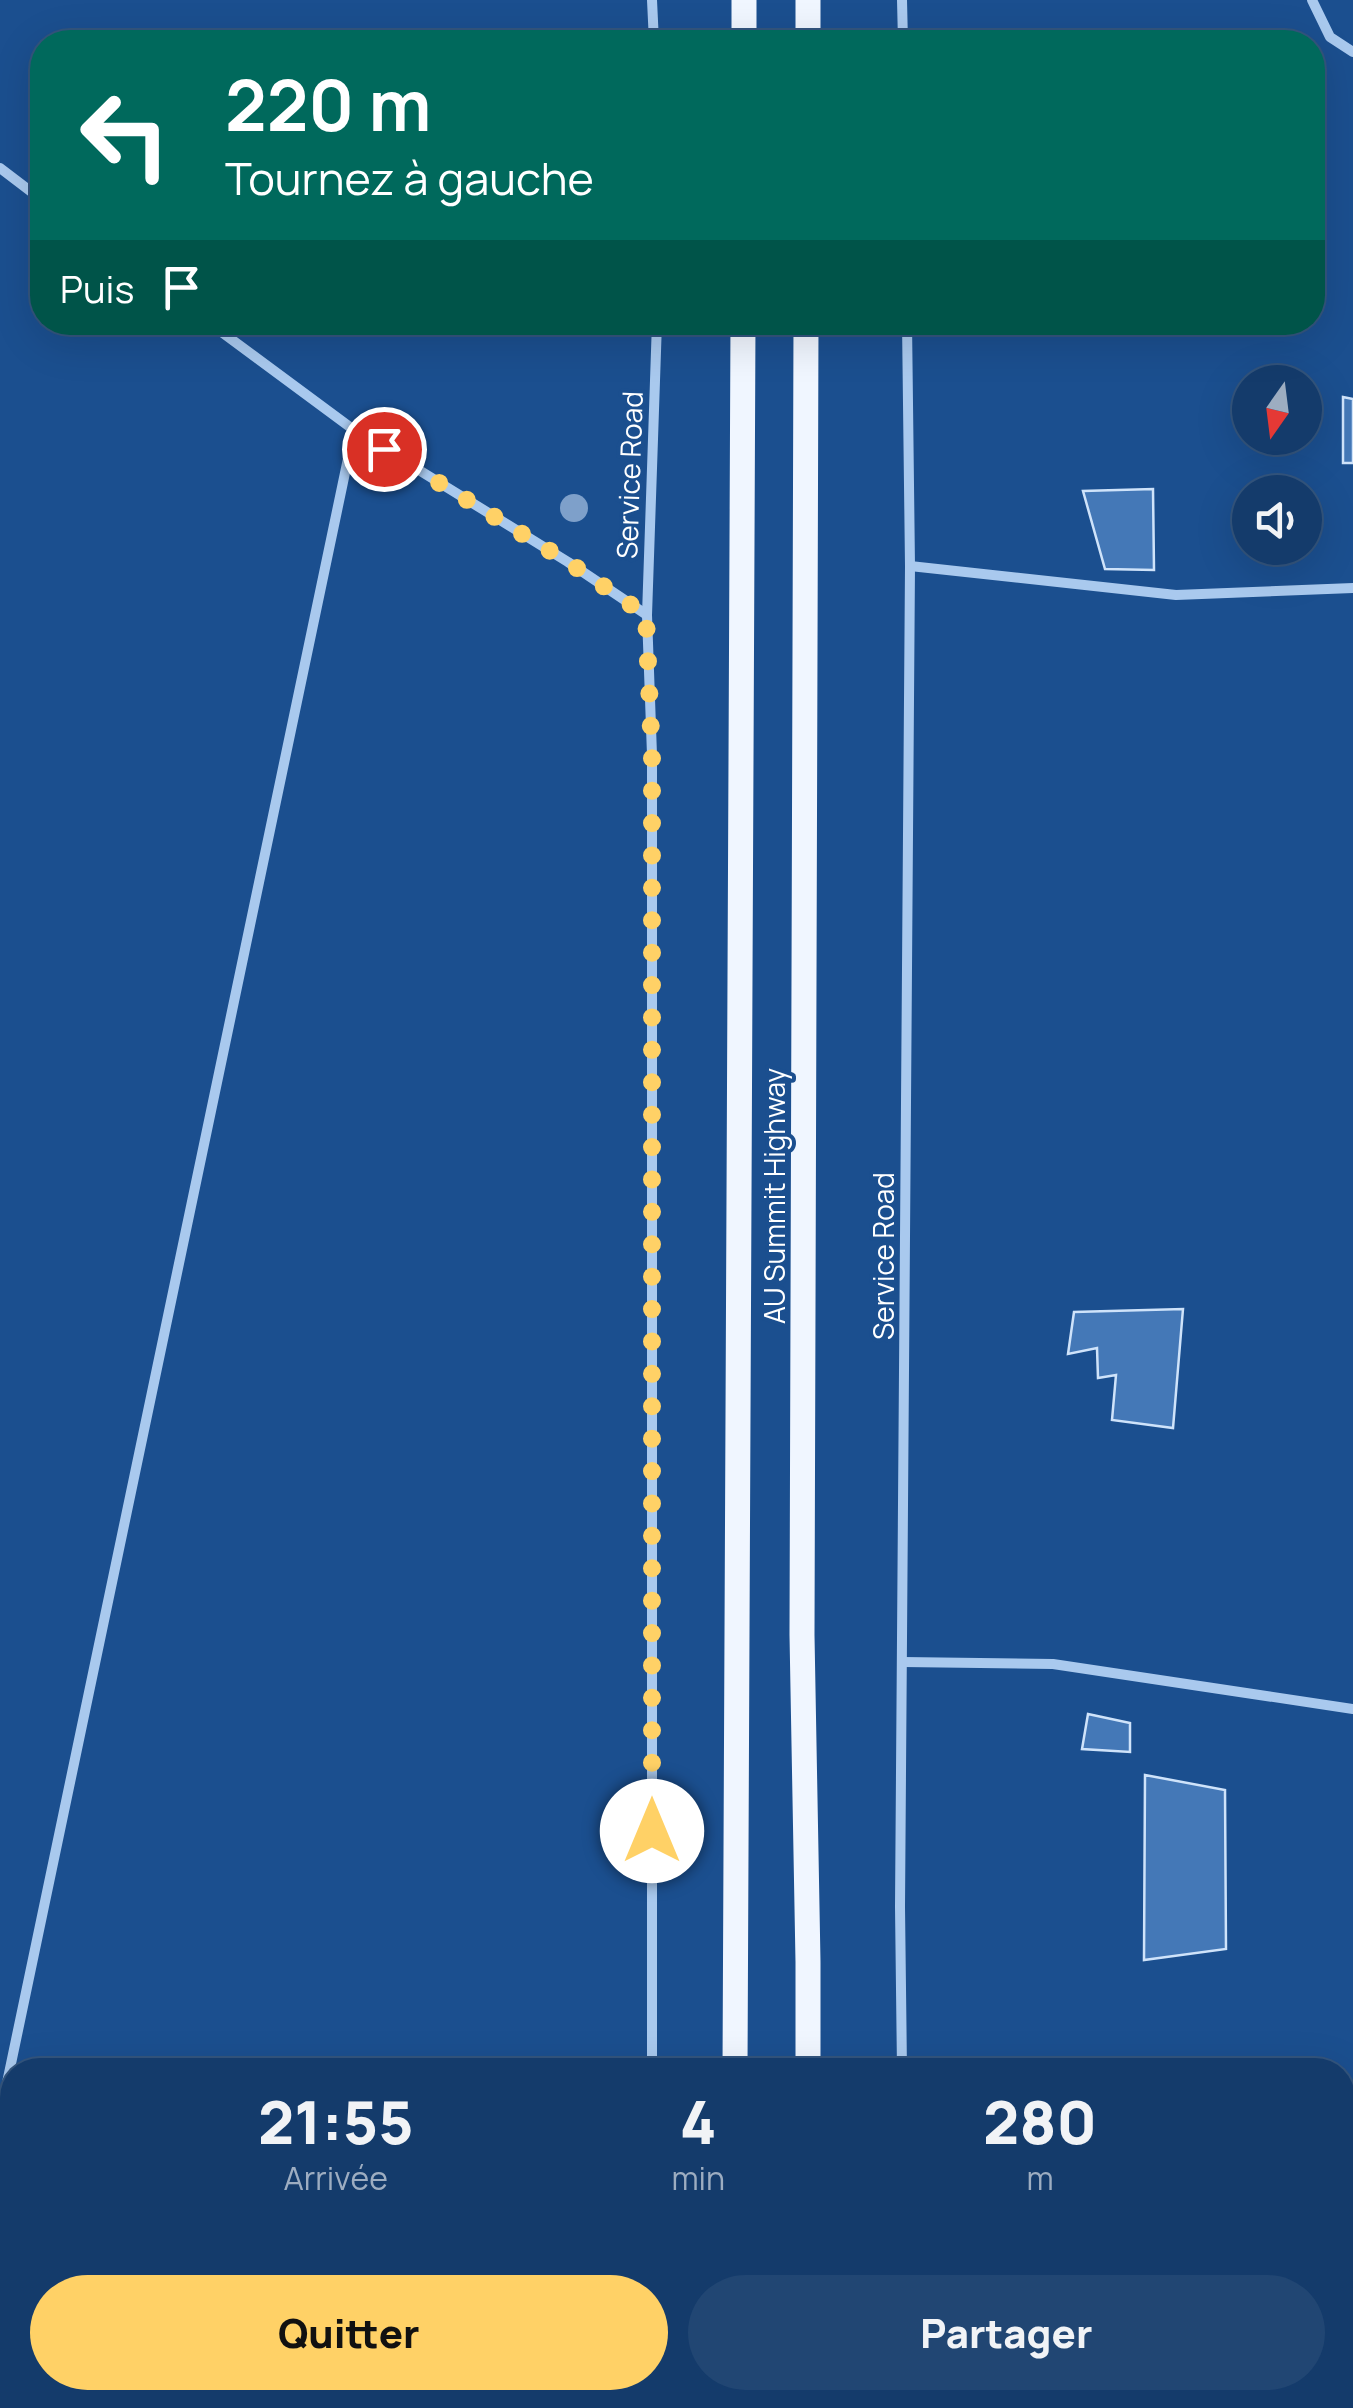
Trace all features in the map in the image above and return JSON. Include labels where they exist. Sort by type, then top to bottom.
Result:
[{"type":"main road","points":[[744,0],[744,30]]},
{"type":"main road","points":[[808,0],[808,30]]},
{"type":"main road","name":"AU Summit Highway","points":[[735,2058],[743,335]]},
{"type":"main road","name":"AU Summit Highway","points":[[806,335],[802,1635],[808,2058]]},
{"type":"street","points":[[652,0],[653,30]]},
{"type":"street","points":[[902,0],[903,30]]},
{"type":"street","points":[[1312,0],[1330,38],[1353,52]]},
{"type":"street","points":[[0,168],[30,191]]},
{"type":"street","points":[[226,335],[354,430],[568,562],[646,615]]},
{"type":"street","name":"Service Road","points":[[652,2058],[652,755],[646,615],[657,335]]},
{"type":"street","name":"Service Road","points":[[902,2058],[910,566],[907,335]]},
{"type":"street","points":[[12,2058],[354,430]]},
{"type":"street","points":[[910,566],[1176,595],[1353,588]]},
{"type":"street","points":[[904,1662],[1052,1664],[1353,1709]]},
{"type":"building","points":[[1343,397],[1353,399],[1353,463],[1343,463]]},
{"type":"building","points":[[1153,489],[1154,570],[1105,569],[1083,491]]},
{"type":"building","points":[[1183,1309],[1173,1428],[1112,1420],[1116,1375],[1098,1378],[1097,1348],[1068,1354],[1074,1312]]},
{"type":"building","points":[[1088,1714],[1130,1723],[1130,1752],[1082,1749]]},
{"type":"building","points":[[1145,1775],[1225,1790],[1226,1949],[1144,1960]]},
{"type":"route","points":[[384,449],[568,562],[646,615],[652,755],[652,1831]]}]
